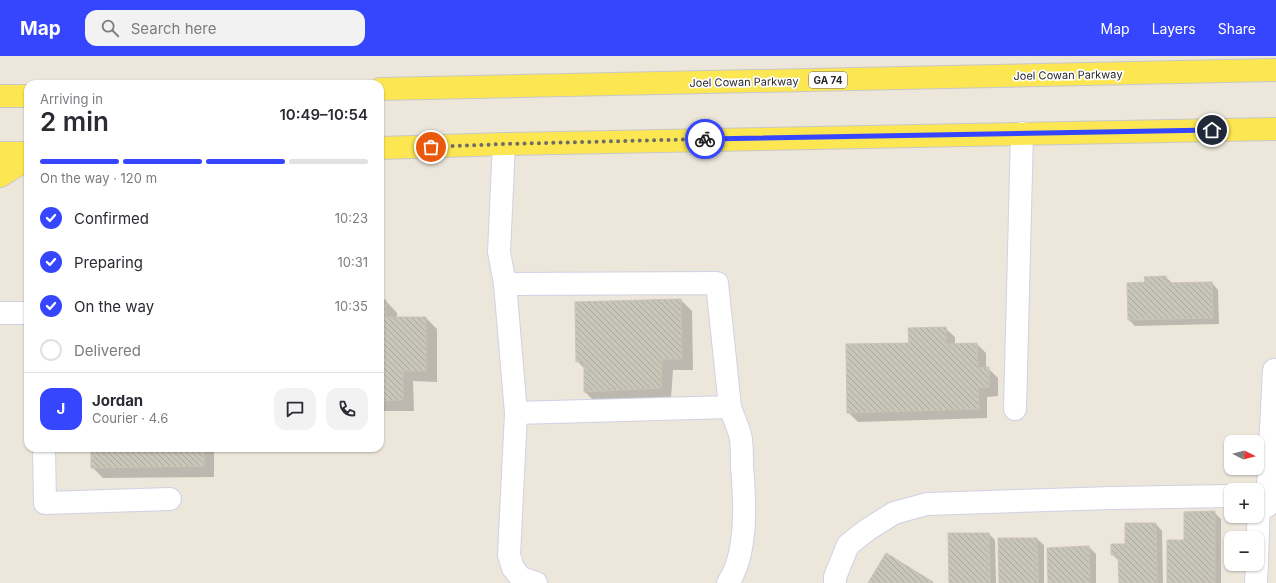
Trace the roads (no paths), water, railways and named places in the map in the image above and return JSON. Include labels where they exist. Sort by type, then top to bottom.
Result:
[{"type":"main road","name":"Joel Cowan Parkway","points":[[384,89],[1276,70]]},
{"type":"main road","points":[[0,96],[24,96]]},
{"type":"main road","points":[[384,148],[1022,133],[1276,129]]},
{"type":"main road","points":[[0,153],[24,153]]},
{"type":"main road","points":[[0,176],[24,161]]},
{"type":"lane","points":[[1015,409],[1022,133]]},
{"type":"lane","points":[[504,144],[499,252],[505,284],[516,413],[509,555],[513,568],[521,578],[536,583]]},
{"type":"lane","points":[[505,284],[717,283],[730,407],[741,438],[744,486],[740,554],[734,574],[728,583]]},
{"type":"lane","points":[[0,313],[24,313]]},
{"type":"lane","points":[[1261,531],[1265,505],[1274,370],[1276,370]]},
{"type":"lane","points":[[516,413],[730,407]]},
{"type":"lane","points":[[44,452],[45,503],[170,499]]},
{"type":"lane","points":[[835,583],[835,577],[848,545],[866,530],[894,512],[927,504],[1104,498],[1224,496]]},
{"type":"lane","points":[[1256,583],[1257,571]]}]
